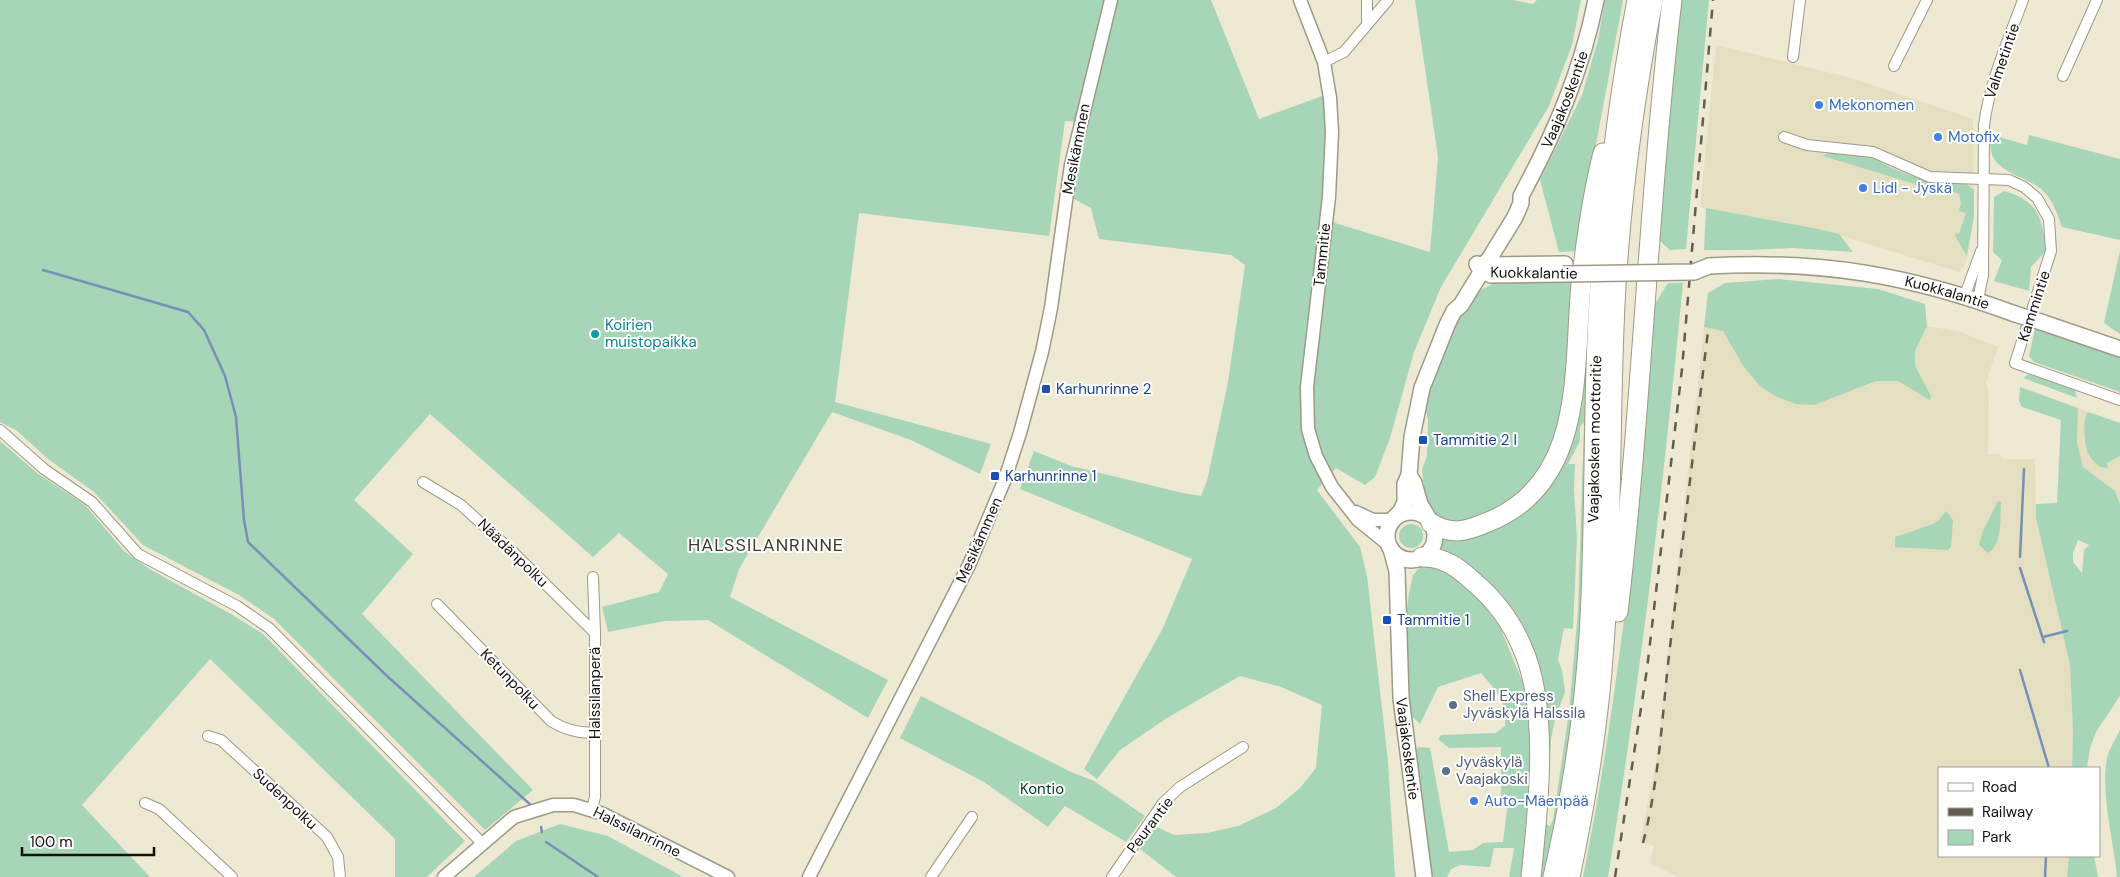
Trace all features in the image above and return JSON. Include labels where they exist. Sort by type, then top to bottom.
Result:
[{"type":"highway","name":"Vaajakosken moottoritie","points":[[1553,877],[1567,808],[1586,675],[1593,556],[1599,299],[1620,97],[1637,0]]},
{"type":"highway","name":"Vaajakosken moottoritie","points":[[1570,877],[1583,810],[1600,690],[1607,609],[1612,391],[1620,241],[1639,81],[1653,0]]},
{"type":"highway","points":[[1600,690],[1609,664],[1615,636],[1648,268],[1655,160],[1672,0]]},
{"type":"highway","points":[[1430,521],[1441,529],[1455,531],[1485,523],[1505,515],[1534,492],[1546,477],[1557,457],[1571,412],[1587,234],[1610,123],[1620,97]]},
{"type":"highway","points":[[1420,558],[1433,556],[1446,561],[1464,573],[1488,594],[1501,609],[1523,648],[1532,680],[1538,733],[1538,781],[1531,877]]},
{"type":"main road","name":"Vaajakoskentie","points":[[1393,519],[1404,506],[1405,484],[1409,475],[1412,437],[1422,388],[1434,354],[1454,311],[1461,305],[1482,266],[1515,217],[1521,203],[1521,196],[1558,122],[1574,81],[1584,50],[1596,0]]},
{"type":"main road","name":"Kuokkalantie","points":[[1482,266],[1564,269],[1648,268],[1694,272],[1709,266],[1778,264],[1858,272],[1902,279],[1971,298],[2120,349]]},
{"type":"main road","name":"Vaajakoskentie","points":[[1409,475],[1414,483],[1420,504],[1430,521]]},
{"type":"main road","points":[[1411,512],[1418,513],[1430,521],[1435,534],[1434,542],[1432,548],[1420,558],[1402,559],[1390,547],[1387,532],[1393,519],[1411,512]]},
{"type":"main road","name":"Vaajakoskentie","points":[[1390,547],[1397,571],[1401,698],[1424,877]]},
{"type":"main road","name":"Vaajakoskentie","points":[[1398,621],[1409,568],[1420,558]]},
{"type":"street","name":"Mesikämmen","points":[[809,877],[969,565],[1005,479],[1020,434],[1042,352],[1051,308],[1071,165],[1111,0]]},
{"type":"street","name":"Tammitie","points":[[1300,0],[1324,62],[1331,112],[1332,162],[1307,387],[1307,416],[1311,442],[1332,487],[1358,520],[1390,547]]},
{"type":"street","points":[[1366,0],[1367,25]]},
{"type":"street","points":[[1324,62],[1344,52],[1388,0]]},
{"type":"street","points":[[1793,56],[1800,0]]},
{"type":"street","points":[[1894,66],[1927,0]]},
{"type":"street","name":"Valmetintie","points":[[1971,298],[1983,275],[1984,125],[1987,105],[1995,76],[2023,0]]},
{"type":"street","points":[[2062,76],[2097,0]]},
{"type":"street","points":[[1784,137],[1807,145],[1873,152],[1930,177],[1984,180]]},
{"type":"street","name":"Kammintie","points":[[1984,180],[2009,180],[2024,187],[2037,198],[2049,219],[2051,251],[2015,363],[2120,400]]},
{"type":"street","points":[[0,430],[44,469],[92,502],[138,554],[238,606],[270,628],[482,843]]},
{"type":"street","name":"Näädänpolku","points":[[423,482],[462,505],[514,552],[595,633]]},
{"type":"street","name":"Tammitie","points":[[1346,504],[1360,515],[1373,520],[1393,519]]},
{"type":"street","name":"Halssilanperä","points":[[592,809],[595,797],[593,577]]},
{"type":"street","name":"Ketunpolku","points":[[437,604],[551,721],[570,730],[594,733]]},
{"type":"street","name":"Sudenpolku","points":[[208,736],[221,740],[327,837],[338,857],[340,877]]},
{"type":"street","name":"Peurantie","points":[[1112,877],[1163,803],[1180,787],[1243,747]]},
{"type":"street","points":[[145,803],[159,809],[232,877]]},
{"type":"street","name":"Halssilanrinne","points":[[444,877],[514,817],[553,805],[574,805],[592,809],[728,877]]},
{"type":"street","points":[[931,877],[972,817]]},
{"type":"shaded area","points":[[1716,45],[1852,78],[1973,119],[1974,216],[1965,264],[1959,272],[1819,229],[1700,207]]},
{"type":"shaded area","points":[[1708,293],[1958,331],[1998,347],[1986,382],[1989,397],[1988,454],[1998,454],[2005,459],[2035,459],[2036,518],[2070,665],[2073,731],[2072,767],[1938,767],[1938,857],[2069,857],[2067,877],[1678,877],[1650,863],[1654,846],[1640,842],[1656,762]]},
{"type":"shaded area","points":[[2078,408],[2120,423],[2120,504],[2115,491],[2083,467],[2077,443]]},
{"type":"green space","points":[[0,0],[1211,0],[1259,119],[1325,95],[1329,132],[1322,198],[1335,223],[1430,252],[1438,157],[1415,0],[1513,0],[1533,4],[1537,0],[1581,0],[1572,45],[1549,106],[1441,287],[1414,352],[1390,438],[1375,477],[1365,485],[1336,468],[1317,490],[1360,547],[1367,576],[1388,761],[1395,877],[1176,877],[1140,849],[1155,826],[1174,835],[1207,833],[1238,826],[1276,808],[1300,788],[1316,768],[1322,705],[1281,687],[1240,676],[1167,718],[1120,750],[1097,779],[1084,769],[1162,630],[1192,559],[1020,489],[1034,451],[1071,466],[1201,496],[1207,481],[1228,382],[1245,265],[1231,255],[1099,239],[1091,208],[1072,198],[1085,123],[1065,121],[1049,236],[859,213],[835,402],[991,444],[980,474],[911,440],[832,412],[739,569],[730,597],[888,680],[868,718],[708,620],[665,621],[608,632],[602,607],[659,592],[668,574],[619,533],[593,557],[430,414],[354,500],[413,554],[362,614],[533,790],[485,830],[274,619],[239,595],[143,545],[94,492],[48,459],[16,430],[0,422]]},
{"type":"green space","points":[[1605,0],[1623,0],[1594,155],[1579,251],[1559,252],[1540,180],[1582,95],[1598,40]]},
{"type":"green space","points":[[1678,0],[1709,0],[1686,249],[1670,250],[1660,241],[1658,200]]},
{"type":"green space","points":[[1989,134],[2027,145],[2029,135],[2120,159],[2120,240],[2062,227],[2053,204],[2044,192],[2032,183],[2004,168],[1993,157]]},
{"type":"green space","points":[[1829,152],[1871,157],[1893,169],[1927,180],[1930,186],[1928,188],[1823,156]]},
{"type":"green space","points":[[1948,183],[1966,184],[1974,190],[1974,216],[1967,256],[1955,236],[1956,233],[1959,234],[1966,213],[1959,211],[1961,203],[1959,194],[1942,188],[1943,185]]},
{"type":"green space","points":[[2004,191],[2024,200],[2031,206],[2037,212],[2043,229],[2046,251],[2031,267],[2029,291],[1994,281],[2002,260],[1993,252],[1994,197]]},
{"type":"green space","points":[[1706,208],[1839,234],[1853,252],[1793,248],[1704,250]]},
{"type":"green space","points":[[1593,235],[1581,635],[1574,708],[1559,806],[1545,877],[1538,877],[1535,667],[1448,553],[1442,548],[1443,541],[1447,536],[1548,481]],"holes":[[[1584,422],[1578,611],[1569,712],[1553,820],[1550,826],[1546,824],[1551,740],[1554,723],[1565,691],[1562,670],[1558,659],[1564,628],[1573,629],[1577,538],[1574,489],[1575,464],[1568,464],[1580,441],[1580,427]]]},
{"type":"green space","points":[[2120,251],[2120,334],[2104,323]]},
{"type":"green space","points":[[1778,279],[1878,289],[1925,304],[1927,326],[1915,351],[1915,366],[1931,396],[1930,400],[1898,381],[1876,381],[1814,405],[1796,404],[1777,397],[1760,386],[1744,367],[1723,331],[1704,327],[1708,293],[1725,283]]},
{"type":"green space","points":[[1575,282],[1568,391],[1550,456],[1527,488],[1502,508],[1472,521],[1446,523],[1434,515],[1426,503],[1422,470],[1427,455],[1428,420],[1425,405],[1436,366],[1458,318],[1478,291],[1493,284]]},
{"type":"green space","points":[[1668,283],[1683,283],[1668,432],[1631,729],[1608,877],[1583,877],[1608,735],[1627,592],[1655,304]]},
{"type":"green space","points":[[2035,329],[2120,357],[2120,392],[2034,362],[2029,356]]},
{"type":"green space","points":[[2029,374],[2075,390],[2077,398],[2023,378]]},
{"type":"green space","points":[[2020,387],[2078,408],[2077,443],[2083,467],[2115,491],[2120,504],[2120,696],[2096,732],[2090,748],[2087,767],[2072,767],[2073,731],[2070,665],[2036,518],[2036,504],[2057,503],[2061,420],[2022,407],[2019,401]],"holes":[[[2078,540],[2089,545],[2084,550],[2082,573],[2073,562],[2073,553]]]},
{"type":"green space","points":[[2088,412],[2120,423],[2120,456],[2107,463],[2108,468],[2100,467],[2087,451],[2084,426]]},
{"type":"green space","points":[[0,441],[37,473],[85,505],[125,552],[151,570],[263,634],[465,841],[427,877],[395,877],[395,839],[210,659],[82,805],[150,877],[0,877]]},
{"type":"green space","points":[[1998,501],[2001,502],[1998,537],[1993,549],[1988,553],[1979,545],[1983,531]]},
{"type":"green space","points":[[1946,511],[1953,520],[1951,547],[1947,550],[1895,547],[1895,537],[1933,524]]},
{"type":"green space","points":[[1411,524],[1420,527],[1423,536],[1420,545],[1411,548],[1402,545],[1399,536],[1402,527]]},
{"type":"green space","points":[[1422,565],[1446,570],[1473,592],[1500,627],[1527,693],[1531,762],[1521,877],[1509,877],[1514,848],[1494,848],[1490,867],[1460,865],[1451,869],[1447,877],[1432,877],[1414,753],[1419,747],[1430,748],[1449,852],[1473,850],[1483,843],[1503,842],[1508,802],[1501,798],[1501,747],[1449,748],[1438,739],[1441,735],[1496,733],[1505,726],[1504,709],[1500,697],[1481,673],[1438,687],[1420,724],[1410,714],[1404,636],[1413,575]]},
{"type":"green space","name":"Kontio","points":[[921,696],[1071,772],[1094,781],[1145,816],[1126,842],[1065,806],[1048,827],[984,782],[900,738]]},
{"type":"green space","points":[[2120,730],[2120,877],[2117,877],[2106,801],[2105,771],[2108,755]]},
{"type":"green space","points":[[560,824],[608,836],[683,877],[474,877],[516,841]]},
{"type":"green space","points":[[2069,857],[2094,857],[2098,877],[2067,877]]},
{"type":"waterway","points":[[43,270],[188,312],[204,330],[225,376],[236,417],[244,520],[248,542],[387,676],[533,807]]},
{"type":"waterway","points":[[2020,557],[2024,469]]},
{"type":"waterway","points":[[2020,568],[2044,642]]},
{"type":"waterway","points":[[2043,637],[2067,631]]},
{"type":"waterway","points":[[2020,670],[2049,767]]},
{"type":"waterway","points":[[541,827],[542,832]]},
{"type":"waterway","points":[[546,842],[598,877]]},
{"type":"waterway","points":[[2045,877],[2046,857]]},
{"type":"railway","points":[[1615,877],[1647,669],[1682,369],[1713,0]]},
{"type":"railway","points":[[1643,843],[1653,796],[1662,726],[1708,331]]},
{"type":"place","name":"Mekonomen","points":[[1819,105]]},
{"type":"place","name":"Motofix","points":[[1938,137]]},
{"type":"place","name":"Lidl - Jyskä","points":[[1863,188]]},
{"type":"place","name":"Koirien muistopaikka","points":[[595,334]]},
{"type":"place","name":"Karhunrinne 2","points":[[1046,389]]},
{"type":"place","name":"Tammitie 2 I","points":[[1423,440]]},
{"type":"place","name":"Karhunrinne 1","points":[[995,476]]},
{"type":"place","name":"Tammitie 1","points":[[1387,620]]},
{"type":"place","name":"Shell Express Jyväskylä Halssila","points":[[1453,705]]},
{"type":"place","name":"Jyväskylä Vaajakoski","points":[[1446,771]]},
{"type":"place","name":"Auto-Mäenpää","points":[[1474,801]]},
{"type":"district","name":"HALSSILANRINNE","points":[[766,545]]}]
